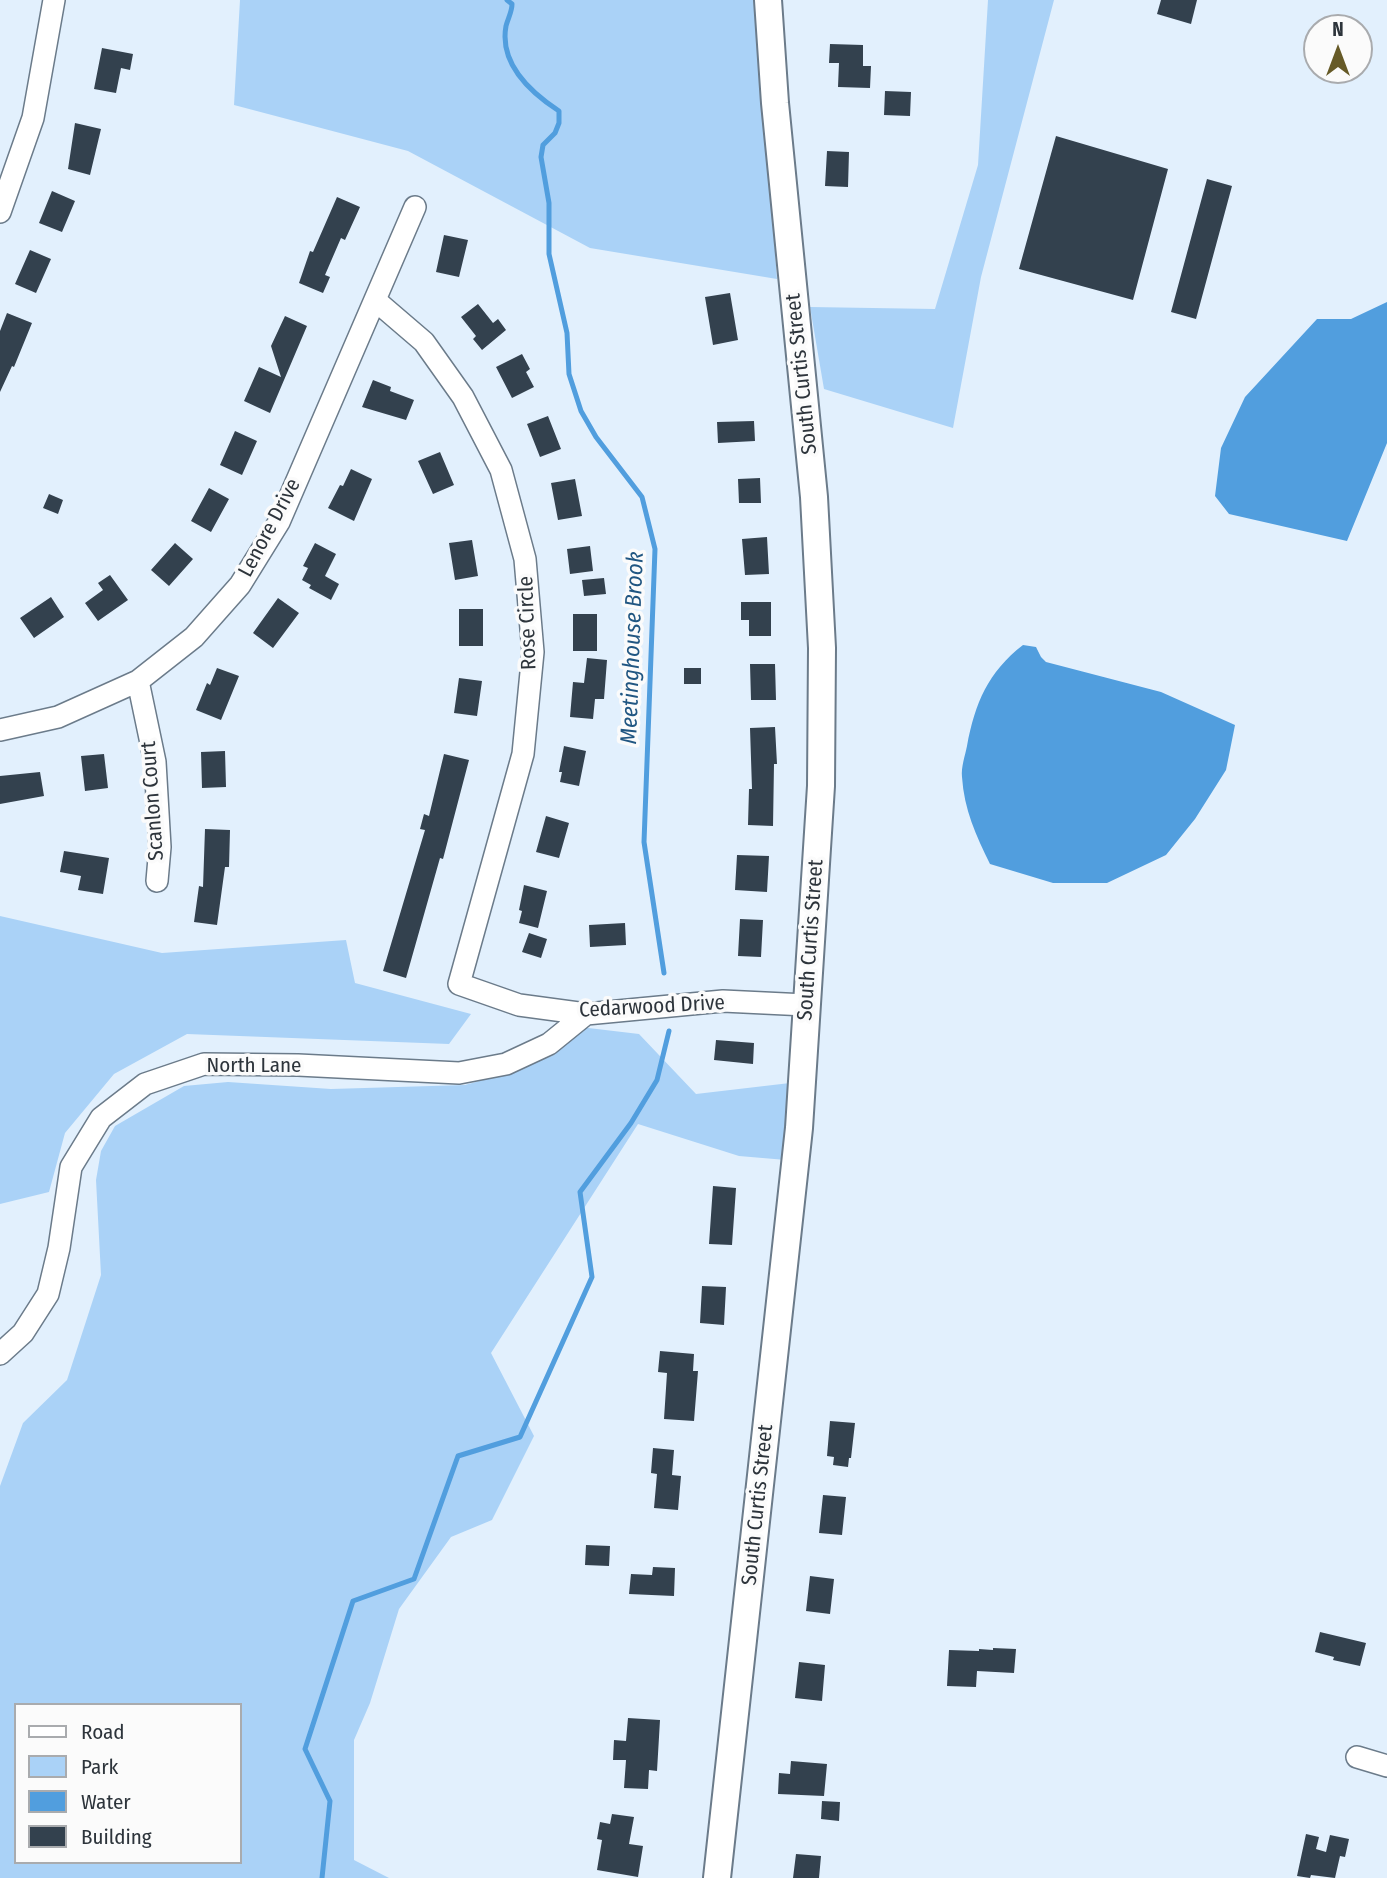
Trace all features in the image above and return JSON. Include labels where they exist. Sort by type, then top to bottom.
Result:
[{"type":"street","points":[[0,212],[33,118],[54,0]]},
{"type":"street","name":"South Curtis Street","points":[[718,1878],[799,1128],[821,786],[822,648],[814,497],[775,103],[768,0]]},
{"type":"street","name":"Lenore Drive","points":[[0,730],[58,717],[138,681],[194,637],[240,585],[279,522],[415,206]]},
{"type":"street","name":"Rose Circle","points":[[376,300],[424,342],[463,397],[501,470],[525,559],[533,652],[523,754],[459,984]]},
{"type":"street","name":"Scanlon Court","points":[[138,681],[155,762],[160,847],[157,881]]},
{"type":"street","name":"Cedarwood Drive","points":[[459,984],[519,1005],[586,1014],[723,1001],[806,1005]]},
{"type":"street","name":"North Lane","points":[[0,1354],[23,1333],[48,1294],[59,1248],[71,1167],[101,1118],[145,1084],[204,1064],[298,1065],[458,1073],[506,1064],[549,1044],[586,1014]]},
{"type":"street","points":[[1357,1757],[1387,1766]]},
{"type":"green space","points":[[240,0],[757,0],[777,279],[590,248],[408,151],[234,105]]},
{"type":"green space","points":[[988,0],[1054,0],[981,277],[953,428],[824,389],[810,307],[935,309],[978,165]]},
{"type":"green space","points":[[0,916],[162,953],[346,940],[355,983],[471,1014],[449,1044],[187,1034],[114,1074],[65,1133],[49,1192],[0,1204]]},
{"type":"green space","points":[[580,1027],[639,1034],[696,1094],[790,1083],[786,1160],[739,1156],[638,1124],[491,1353],[534,1436],[492,1520],[451,1537],[399,1609],[370,1703],[354,1740],[354,1860],[389,1878],[0,1878],[0,1486],[23,1423],[67,1380],[101,1275],[96,1180],[101,1151],[115,1126],[184,1086],[228,1082],[331,1089],[465,1085],[515,1071],[554,1055]]},
{"type":"water","points":[[1387,302],[1387,443],[1347,541],[1229,514],[1215,496],[1221,448],[1245,397],[1317,319],[1351,319]]},
{"type":"water","points":[[1023,645],[1036,647],[1046,662],[1161,692],[1235,725],[1226,770],[1195,819],[1166,855],[1107,883],[1053,883],[990,864],[968,811],[963,789],[963,765],[974,716],[985,690],[1001,666]]},
{"type":"building","points":[[1161,0],[1197,0],[1191,24],[1157,14]]},
{"type":"building","points":[[830,44],[863,45],[863,66],[871,66],[870,88],[838,87],[839,63],[829,63]]},
{"type":"building","points":[[102,48],[133,54],[130,70],[121,68],[116,93],[94,89]]},
{"type":"building","points":[[885,91],[911,92],[910,116],[884,115]]},
{"type":"building","points":[[75,123],[101,129],[90,175],[68,169]]},
{"type":"building","points":[[1056,136],[1168,169],[1133,300],[1019,269]]},
{"type":"building","points":[[827,151],[849,152],[848,187],[825,186]]},
{"type":"building","points":[[1207,179],[1232,186],[1196,319],[1171,312]]},
{"type":"building","points":[[52,191],[75,201],[62,232],[39,223]]},
{"type":"building","points":[[337,197],[360,207],[345,240],[341,238],[325,275],[330,277],[323,293],[299,283],[310,251],[313,252]]},
{"type":"building","points":[[444,235],[468,240],[459,277],[436,272]]},
{"type":"building","points":[[30,250],[51,259],[36,293],[15,284]]},
{"type":"building","points":[[730,293],[738,340],[713,345],[705,297]]},
{"type":"building","points":[[478,304],[493,323],[498,319],[506,330],[482,350],[473,339],[476,336],[461,317]]},
{"type":"building","points":[[7,313],[32,323],[14,367],[12,366],[0,392],[0,331]]},
{"type":"building","points":[[285,316],[307,326],[270,413],[244,401],[259,367],[281,377],[271,346]]},
{"type":"building","points":[[522,354],[530,369],[526,372],[534,387],[512,398],[496,367]]},
{"type":"building","points":[[373,380],[391,387],[390,391],[414,400],[406,420],[362,407]]},
{"type":"building","points":[[548,416],[561,449],[540,457],[527,424]]},
{"type":"building","points":[[754,421],[755,441],[718,443],[717,422]]},
{"type":"building","points":[[235,431],[257,441],[242,475],[220,465]]},
{"type":"building","points":[[440,452],[454,485],[433,494],[418,461]]},
{"type":"building","points":[[351,469],[372,479],[354,521],[328,508]]},
{"type":"building","points":[[760,478],[761,503],[739,503],[738,479]]},
{"type":"building","points":[[575,479],[582,516],[558,520],[551,483]]},
{"type":"building","points":[[209,488],[229,499],[211,532],[191,521]]},
{"type":"building","points":[[49,494],[63,500],[58,514],[43,508]]},
{"type":"building","points":[[767,537],[769,574],[745,575],[742,539]]},
{"type":"building","points":[[472,540],[478,576],[455,580],[449,543]]},
{"type":"building","points":[[175,543],[193,559],[169,586],[151,570]]},
{"type":"building","points":[[315,543],[336,554],[325,576],[339,584],[331,600],[309,588],[311,585],[302,580],[308,568],[303,566]]},
{"type":"building","points":[[590,546],[593,571],[570,574],[567,549]]},
{"type":"building","points":[[110,575],[128,600],[98,621],[85,603],[103,590],[98,583]]},
{"type":"building","points":[[604,578],[606,594],[584,596],[582,580]]},
{"type":"building","points":[[51,597],[64,617],[34,638],[20,618]]},
{"type":"building","points":[[278,598],[299,613],[273,648],[253,633]]},
{"type":"building","points":[[741,602],[771,602],[771,636],[749,636],[749,620],[741,620]]},
{"type":"building","points":[[459,609],[483,609],[483,646],[459,646]]},
{"type":"building","points":[[573,614],[597,614],[597,651],[573,651]]},
{"type":"building","points":[[587,658],[607,660],[604,699],[595,699],[593,719],[570,717],[573,682],[584,683]]},
{"type":"building","points":[[750,664],[775,664],[776,700],[751,700]]},
{"type":"building","points":[[217,668],[239,676],[221,720],[196,710],[207,683],[210,685]]},
{"type":"building","points":[[684,668],[701,668],[701,684],[684,684]]},
{"type":"building","points":[[459,678],[482,681],[477,716],[454,713]]},
{"type":"building","points":[[775,727],[777,764],[774,764],[773,826],[748,825],[749,789],[752,789],[750,728]]},
{"type":"building","points":[[564,746],[586,751],[579,786],[560,782]]},
{"type":"building","points":[[225,751],[226,787],[202,788],[201,752]]},
{"type":"building","points":[[104,754],[108,788],[85,791],[81,756]]},
{"type":"building","points":[[444,754],[469,760],[443,859],[440,858],[406,978],[383,971],[425,830],[420,829],[424,814],[429,816]]},
{"type":"building","points":[[40,772],[44,796],[0,804],[0,776]]},
{"type":"building","points":[[546,816],[569,823],[559,858],[536,852]]},
{"type":"building","points":[[205,829],[230,830],[229,867],[225,867],[217,925],[194,922],[199,886],[203,887]]},
{"type":"building","points":[[64,851],[109,858],[103,894],[78,890],[81,876],[60,872]]},
{"type":"building","points":[[737,855],[769,856],[767,892],[735,890]]},
{"type":"building","points":[[524,885],[547,891],[538,928],[519,923]]},
{"type":"building","points":[[740,919],[763,920],[761,957],[738,956]]},
{"type":"building","points":[[625,923],[626,945],[590,947],[589,925]]},
{"type":"building","points":[[529,933],[547,939],[541,958],[522,952]]},
{"type":"building","points":[[716,1040],[754,1043],[753,1064],[714,1060]]},
{"type":"building","points":[[713,1186],[736,1188],[732,1245],[709,1244]]},
{"type":"building","points":[[702,1286],[726,1287],[724,1325],[700,1323]]},
{"type":"building","points":[[660,1351],[694,1354],[693,1371],[698,1371],[694,1421],[664,1419],[667,1373],[658,1372]]},
{"type":"building","points":[[830,1421],[855,1423],[848,1467],[833,1465],[834,1457],[827,1456]]},
{"type":"building","points":[[653,1448],[674,1450],[672,1475],[681,1476],[678,1510],[654,1508],[657,1474],[651,1473]]},
{"type":"building","points":[[823,1495],[846,1497],[842,1535],[819,1533]]},
{"type":"building","points":[[586,1545],[610,1546],[609,1566],[585,1565]]},
{"type":"building","points":[[653,1567],[675,1568],[674,1596],[629,1594],[631,1574],[652,1575]]},
{"type":"building","points":[[810,1576],[834,1579],[830,1614],[806,1611]]},
{"type":"building","points":[[1320,1632],[1366,1643],[1360,1666],[1333,1660],[1334,1657],[1315,1652]]},
{"type":"building","points":[[993,1648],[1016,1649],[1014,1673],[977,1671],[976,1687],[947,1686],[949,1650],[979,1651]]},
{"type":"building","points":[[799,1662],[825,1665],[822,1701],[795,1698]]},
{"type":"building","points":[[628,1718],[660,1720],[657,1771],[649,1770],[648,1789],[624,1788],[626,1760],[613,1760],[614,1740],[626,1741]]},
{"type":"building","points":[[791,1761],[827,1764],[824,1796],[778,1794],[779,1773],[790,1774]]},
{"type":"building","points":[[822,1801],[840,1802],[839,1821],[821,1819]]},
{"type":"building","points":[[612,1814],[634,1817],[629,1844],[643,1846],[638,1877],[597,1870],[602,1840],[597,1839],[600,1822],[610,1824]]},
{"type":"building","points":[[1306,1834],[1319,1837],[1316,1849],[1326,1852],[1330,1835],[1349,1839],[1345,1857],[1340,1856],[1335,1878],[1297,1876]]},
{"type":"building","points":[[796,1854],[821,1856],[819,1878],[793,1878]]},
{"type":"waterway","name":"Meetinghouse Brook","points":[[507,0],[512,4],[505,40],[512,65],[528,86],[559,111],[559,123],[555,133],[543,145],[541,157],[549,203],[549,254],[567,333],[569,374],[581,411],[596,437],[642,497],[655,549],[644,842],[664,973]]},
{"type":"waterway","name":"Meetinghouse Brook","points":[[322,1878],[330,1801],[305,1749],[353,1601],[414,1579],[458,1456],[520,1437],[592,1277],[580,1192],[631,1123],[657,1080],[669,1031]]}]
